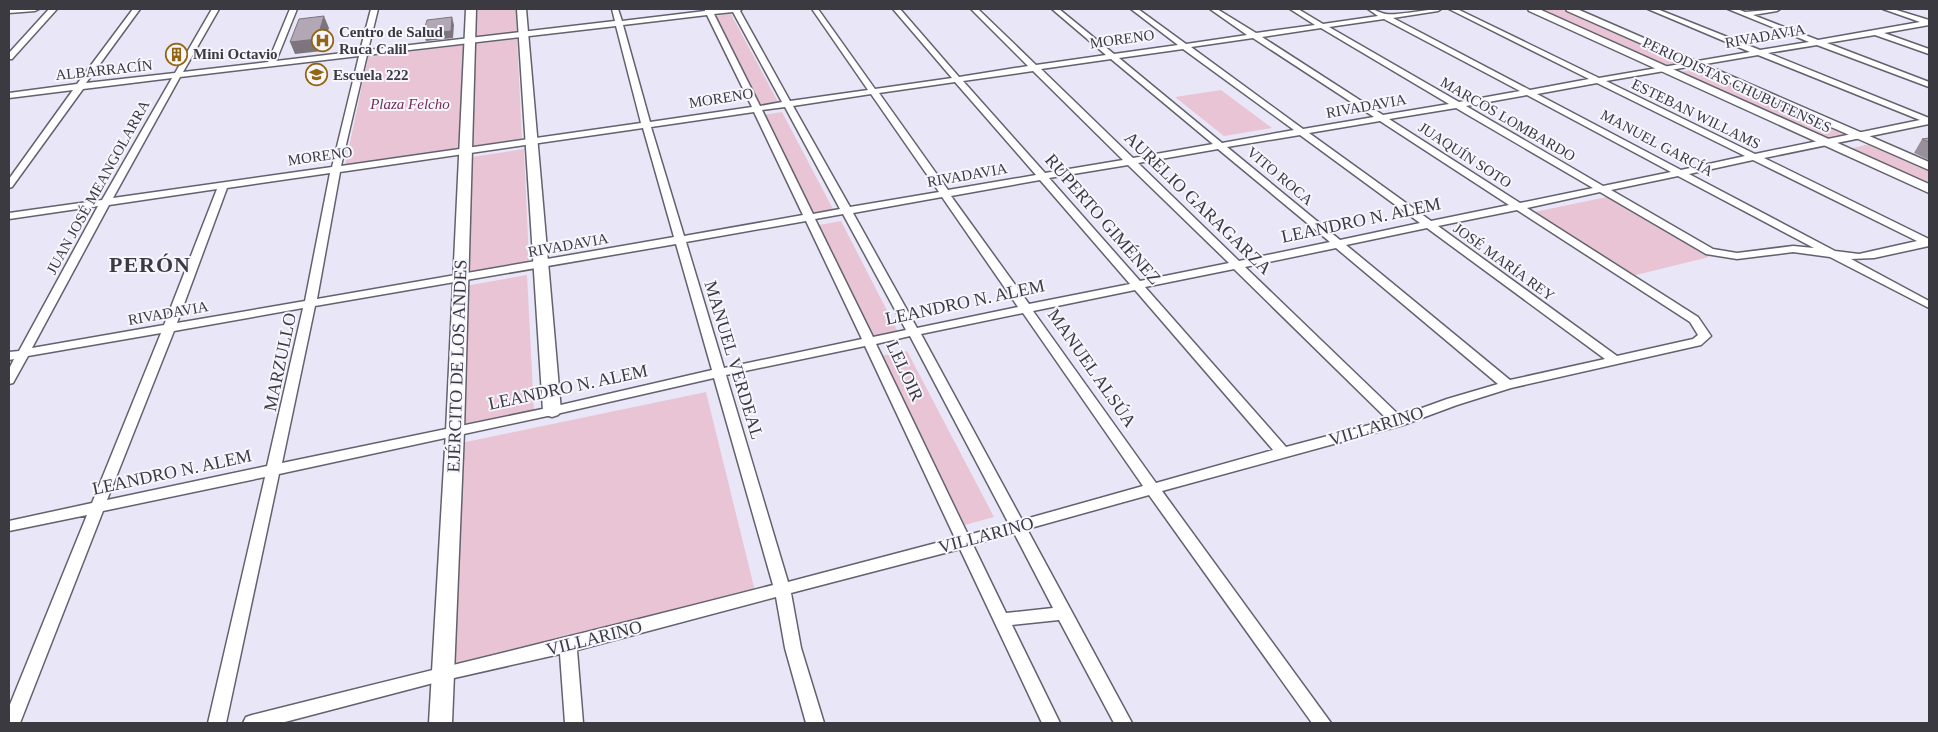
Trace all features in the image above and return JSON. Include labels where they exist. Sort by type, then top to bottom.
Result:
[{"type":"street","points":[[9,11],[36,9]]},
{"type":"street","points":[[9,57],[53,9]]},
{"type":"street","points":[[9,185],[136,9]]},
{"type":"street","name":"JUAN JOSÉ MEANGOLARRA","points":[[9,380],[106,201],[215,9]]},
{"type":"street","points":[[271,64],[293,9]]},
{"type":"street","name":"MARZULLO","points":[[217,723],[310,304],[336,169],[374,9]]},
{"type":"street","name":"EJÉRCITO DE LOS ANDES","points":[[440,723],[455,431],[471,9]]},
{"type":"street","points":[[521,9],[552,411]]},
{"type":"street","name":"MANUEL VERDEAL","points":[[615,9],[646,124],[721,372],[782,589],[793,648],[815,723]]},
{"type":"street","name":"ALBARRACÍN","points":[[9,95],[522,35],[708,10],[736,9]]},
{"type":"street","name":"LELOIR","points":[[736,9],[914,333],[1123,723]]},
{"type":"street","name":"MANUEL ALSÚA","points":[[815,9],[1152,488],[1322,723]]},
{"type":"street","name":"RUPERTO GIMÉNEZ","points":[[896,9],[1283,452]]},
{"type":"street","name":"AURELIO GARAGARZA","points":[[974,9],[1238,264],[1398,422]]},
{"type":"street","name":"VITO ROCA","points":[[1055,9],[1508,386]]},
{"type":"street","name":"JOSÉ MARÍA REY","points":[[1134,9],[1615,361]]},
{"type":"street","name":"JUAQUÍN SOTO","points":[[1213,9],[1694,320],[1700,327]]},
{"type":"street","name":"MARCOS LOMBARDO","points":[[1293,9],[1710,252],[1737,256],[1793,249],[1834,255]]},
{"type":"street","name":"MANUEL GARCÍA","points":[[1371,9],[1929,305]]},
{"type":"street","name":"MORENO","points":[[9,216],[1438,9]]},
{"type":"street","name":"ESTEBAN WILLAMS","points":[[1452,9],[1928,243]]},
{"type":"street","name":"PERIODISTAS CHUBUTENSES","points":[[1532,9],[1929,189]]},
{"type":"street","name":"PERIODISTAS CHUBUTENSES","points":[[1570,9],[1929,166]]},
{"type":"street","points":[[1651,9],[1929,121]]},
{"type":"street","points":[[1731,9],[1929,85]]},
{"type":"street","points":[[1744,14],[1776,9]]},
{"type":"street","points":[[1887,9],[1929,23]]},
{"type":"street","name":"LELOIR","points":[[708,10],[811,218],[963,542],[1051,723]]},
{"type":"street","name":"RIVADAVIA","points":[[9,356],[1929,23]]},
{"type":"street","points":[[1874,32],[1929,52]]},
{"type":"street","name":"LEANDRO N. ALEM","points":[[9,526],[552,411],[721,372],[1680,172],[1828,144],[1929,121]]},
{"type":"street","points":[[11,723],[169,328],[224,184]]},
{"type":"street","points":[[1834,255],[1859,257],[1928,243]]},
{"type":"street","name":"VILLARINO","points":[[252,723],[442,674],[568,645],[963,542],[1152,488],[1398,422],[1452,402],[1508,386],[1697,342],[1705,336],[1700,327]]},
{"type":"street","points":[[1001,620],[1065,613]]},
{"type":"street","points":[[568,645],[574,723]]},
{"type":"green space","points":[[477,9],[516,9],[517,34],[476,39]]},
{"type":"green space","points":[[1538,9],[1563,9],[1687,63],[1667,66]]},
{"type":"green space","points":[[731,14],[778,102],[759,105],[715,16]]},
{"type":"green space","points":[[517,39],[522,139],[471,146],[475,44]]},
{"type":"green space","name":"Plaza Felcho","points":[[464,45],[460,149],[345,166],[368,57]]},
{"type":"green space","points":[[1699,69],[1856,138],[1835,142],[1679,72]]},
{"type":"green space","points":[[1221,90],[1272,128],[1224,136],[1175,97]]},
{"type":"green space","points":[[782,112],[834,211],[813,215],[763,115]]},
{"type":"green space","points":[[1870,144],[1929,170],[1929,185],[1849,149]]},
{"type":"green space","points":[[524,149],[529,262],[469,272],[472,157]]},
{"type":"green space","points":[[1607,197],[1709,257],[1632,276],[1534,212]]},
{"type":"green space","points":[[841,221],[898,332],[873,337],[819,225]]},
{"type":"green space","points":[[527,275],[534,412],[461,427],[465,286]]},
{"type":"green space","points":[[907,351],[994,517],[965,525],[881,356]]},
{"type":"green space","points":[[706,392],[755,591],[454,669],[461,443]]},
{"type":"building","points":[[324,16],[317,39],[290,42],[299,19]]},
{"type":"building","points":[[452,17],[451,31],[423,34],[427,20]]},
{"type":"place","name":"Centro de Salud Ruca Calil","points":[[323,41]]},
{"type":"place","name":"Mini Octavio","points":[[177,54]]},
{"type":"place","name":"Escuela 222","points":[[317,75]]},
{"type":"district","name":"PERÓN","points":[[150,264]]}]
